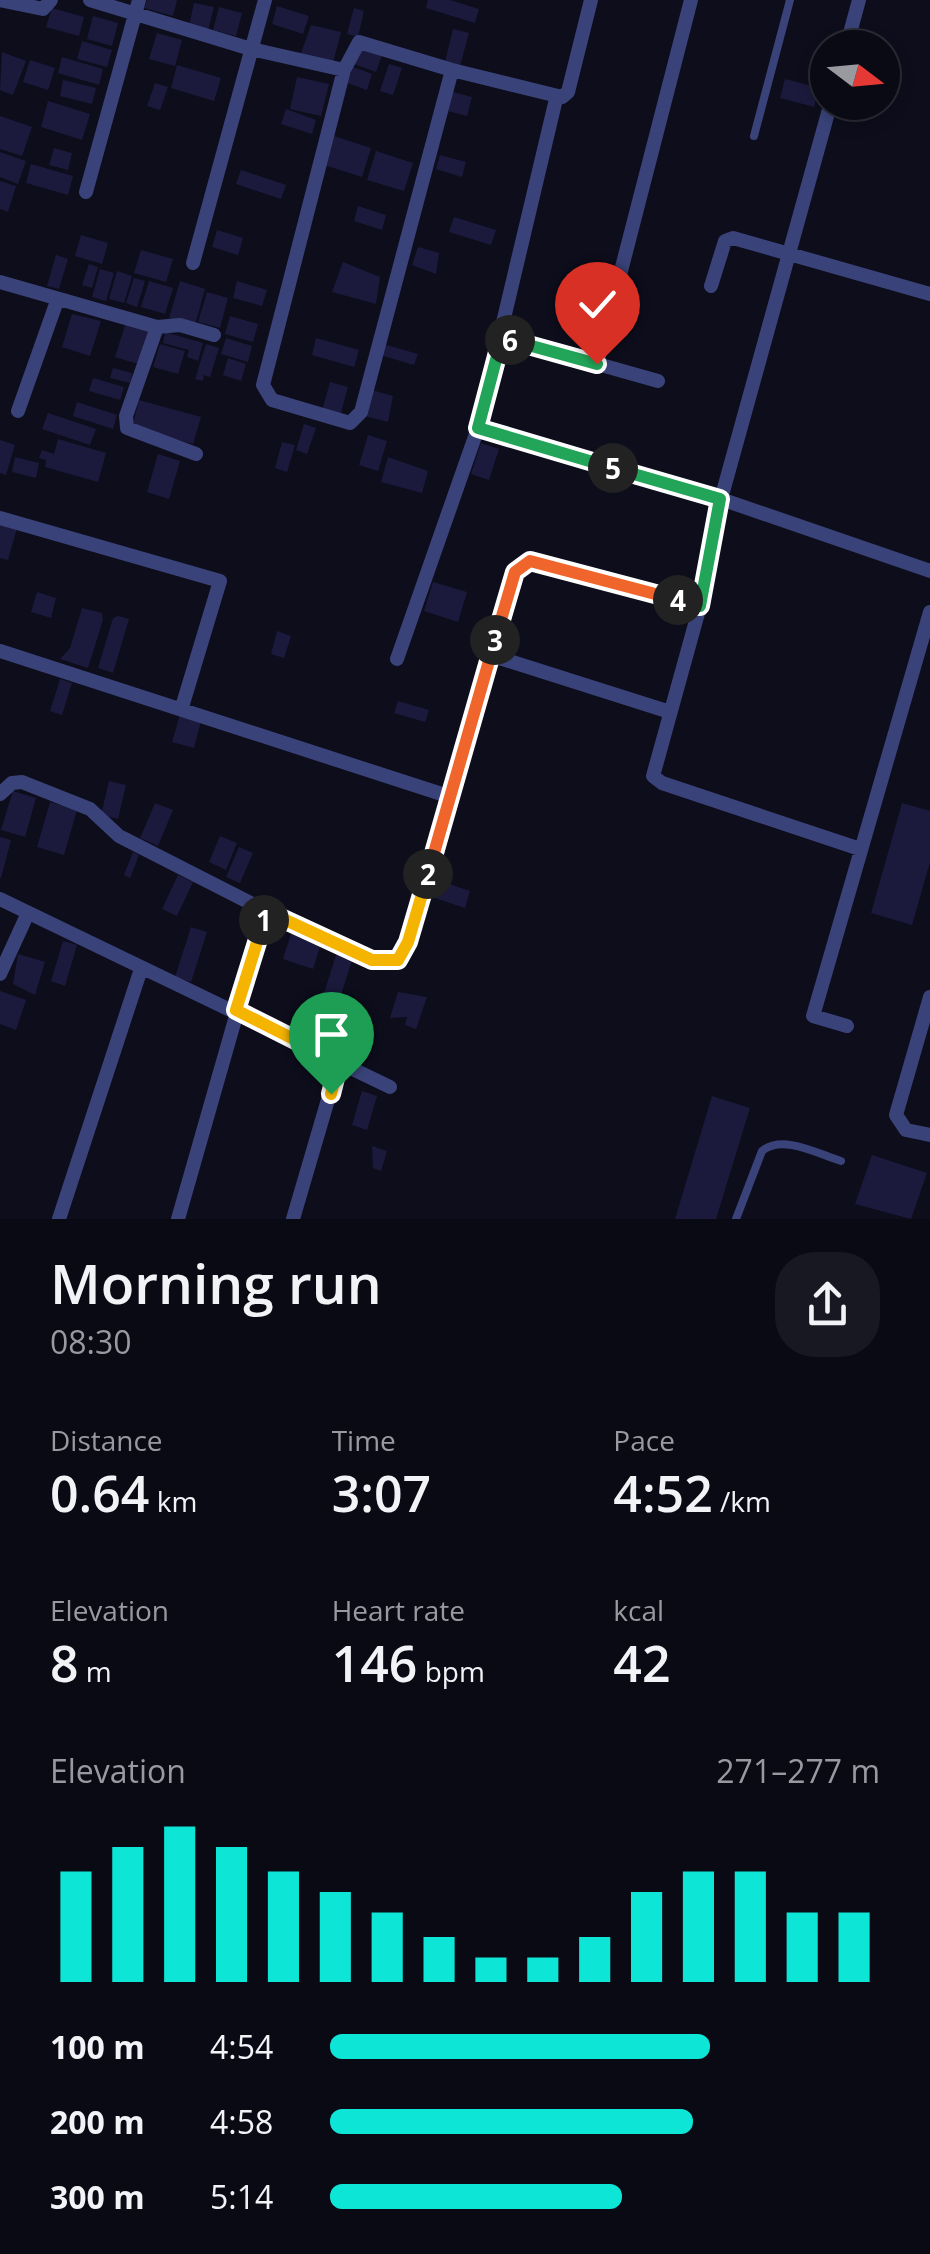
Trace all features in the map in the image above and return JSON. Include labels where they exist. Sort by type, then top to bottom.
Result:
[{"type":"street","points":[[0,0],[43,10],[51,0]]},
{"type":"street","points":[[90,0],[137,7],[251,49],[344,70]]},
{"type":"street","points":[[193,263],[265,0]]},
{"type":"street","points":[[397,659],[478,428],[556,100],[568,92],[592,0]]},
{"type":"street","points":[[597,364],[691,0]]},
{"type":"street","points":[[850,30],[858,0]]},
{"type":"street","points":[[86,192],[137,7]]},
{"type":"street","points":[[452,70],[362,412],[350,423],[272,400],[263,385],[344,70],[359,42],[556,100]]},
{"type":"street","points":[[826,120],[720,499],[700,606],[654,776],[662,783],[860,849]]},
{"type":"street","points":[[711,286],[725,241],[733,238],[790,251],[930,294]]},
{"type":"street","points":[[0,282],[157,327],[180,325],[214,335]]},
{"type":"street","points":[[18,412],[57,301]]},
{"type":"street","points":[[157,327],[126,416],[127,428],[196,454]]},
{"type":"street","points":[[502,337],[658,381]]},
{"type":"street","points":[[478,428],[720,499],[930,571]]},
{"type":"street","points":[[0,518],[220,582],[182,707]]},
{"type":"street","points":[[0,794],[12,783],[22,782],[90,810],[119,836],[266,911],[372,960],[398,960],[408,942],[515,572],[530,561],[700,606]]},
{"type":"street","points":[[847,1026],[812,1016],[930,612]]},
{"type":"street","points":[[0,651],[450,797]]},
{"type":"street","points":[[490,655],[670,712]]},
{"type":"street","points":[[0,899],[390,1087]]},
{"type":"street","points":[[178,1219],[266,911]]},
{"type":"street","points":[[0,974],[28,913]]},
{"type":"street","points":[[59,1219],[141,969]]},
{"type":"street","points":[[930,997],[896,1114],[906,1130],[930,1135]]},
{"type":"street","points":[[293,1219],[339,1062]]},
{"type":"lane","points":[[754,136],[790,0]]},
{"type":"lane","points":[[736,1219],[762,1151],[770,1145],[781,1142],[841,1161]]},
{"type":"building","points":[[147,0],[177,0],[173,16],[144,8]]},
{"type":"building","points":[[428,0],[450,0],[479,9],[475,23],[426,8]]},
{"type":"building","points":[[194,3],[214,7],[208,31],[189,26]]},
{"type":"building","points":[[277,6],[309,16],[303,34],[272,24]]},
{"type":"building","points":[[219,7],[242,13],[236,36],[213,30]]},
{"type":"building","points":[[52,8],[84,17],[79,36],[46,27]]},
{"type":"building","points":[[354,8],[364,11],[358,37],[347,34]]},
{"type":"building","points":[[93,16],[118,23],[112,46],[87,39]]},
{"type":"building","points":[[311,25],[341,32],[333,63],[301,53]]},
{"type":"building","points":[[453,29],[469,33],[460,66],[445,62]]},
{"type":"building","points":[[157,33],[182,40],[175,66],[149,59]]},
{"type":"building","points":[[82,41],[112,50],[107,67],[77,59]]},
{"type":"building","points":[[360,47],[382,55],[376,72],[354,64]]},
{"type":"building","points":[[2,52],[26,61],[13,95],[0,90]]},
{"type":"building","points":[[62,57],[103,69],[99,85],[58,73]]},
{"type":"building","points":[[30,60],[55,68],[48,90],[23,82]]},
{"type":"building","points":[[389,64],[402,68],[393,95],[380,91]]},
{"type":"building","points":[[177,65],[221,78],[214,101],[171,88]]},
{"type":"building","points":[[353,67],[372,74],[367,90],[347,83]]},
{"type":"building","points":[[297,77],[329,84],[321,116],[290,109]]},
{"type":"building","points":[[785,79],[810,86],[810,106],[780,98]]},
{"type":"building","points":[[63,80],[96,88],[92,104],[60,96]]},
{"type":"building","points":[[155,83],[168,87],[160,110],[147,106]]},
{"type":"building","points":[[453,92],[472,97],[467,116],[448,111]]},
{"type":"building","points":[[48,101],[90,114],[82,140],[41,127]]},
{"type":"building","points":[[286,109],[316,120],[312,134],[281,124]]},
{"type":"building","points":[[0,116],[32,127],[22,156],[0,149]]},
{"type":"building","points":[[334,136],[371,148],[362,177],[324,165]]},
{"type":"building","points":[[54,148],[72,153],[68,170],[49,165]]},
{"type":"building","points":[[376,151],[413,163],[404,191],[367,180]]},
{"type":"building","points":[[0,152],[26,161],[18,184],[0,177]]},
{"type":"building","points":[[440,155],[466,162],[462,177],[436,169]]},
{"type":"building","points":[[31,164],[73,176],[68,195],[26,183]]},
{"type":"building","points":[[241,170],[286,185],[281,199],[236,184]]},
{"type":"building","points":[[0,181],[16,186],[8,212],[0,209]]},
{"type":"building","points":[[358,206],[386,215],[382,230],[354,221]]},
{"type":"building","points":[[454,217],[496,230],[491,245],[449,232]]},
{"type":"building","points":[[217,230],[243,238],[238,255],[212,247]]},
{"type":"building","points":[[81,235],[108,243],[102,264],[75,256]]},
{"type":"building","points":[[418,247],[439,253],[436,274],[412,265]]},
{"type":"building","points":[[141,250],[173,259],[166,282],[134,273]]},
{"type":"building","points":[[56,255],[68,259],[59,289],[47,286]]},
{"type":"building","points":[[343,262],[380,277],[376,304],[332,292]]},
{"type":"building","points":[[89,264],[98,267],[92,288],[82,285]]},
{"type":"building","points":[[100,269],[114,273],[106,301],[92,297]]},
{"type":"building","points":[[117,271],[132,276],[124,303],[109,299]]},
{"type":"building","points":[[134,278],[145,281],[137,307],[126,303]]},
{"type":"building","points":[[149,281],[173,288],[165,314],[141,307]]},
{"type":"building","points":[[180,281],[205,289],[195,325],[169,318]]},
{"type":"building","points":[[237,281],[267,290],[262,306],[233,298]]},
{"type":"building","points":[[207,292],[228,298],[220,328],[198,322]]},
{"type":"building","points":[[72,314],[101,321],[90,356],[62,347]]},
{"type":"building","points":[[230,316],[258,324],[253,342],[225,334]]},
{"type":"building","points":[[126,322],[149,328],[138,364],[115,357]]},
{"type":"building","points":[[165,332],[203,343],[198,361],[187,357],[189,350],[163,343]]},
{"type":"building","points":[[226,338],[252,346],[248,362],[221,354]]},
{"type":"building","points":[[316,338],[359,350],[354,367],[312,355]]},
{"type":"building","points":[[160,344],[185,351],[178,374],[153,367]]},
{"type":"building","points":[[206,344],[219,348],[210,377],[204,375],[203,381],[195,379]]},
{"type":"building","points":[[383,344],[418,354],[414,365],[380,355]]},
{"type":"building","points":[[228,358],[246,364],[241,381],[223,375]]},
{"type":"building","points":[[113,368],[132,373],[130,383],[110,378]]},
{"type":"building","points":[[93,378],[124,387],[120,400],[89,391]]},
{"type":"building","points":[[330,382],[348,387],[340,416],[322,411]]},
{"type":"building","points":[[372,390],[393,396],[388,422],[365,416]]},
{"type":"building","points":[[139,400],[201,417],[193,444],[132,428]]},
{"type":"building","points":[[77,402],[117,415],[113,429],[73,416]]},
{"type":"building","points":[[48,413],[96,429],[90,445],[42,429]]},
{"type":"building","points":[[304,424],[316,428],[307,454],[296,450]]},
{"type":"building","points":[[368,435],[387,441],[378,471],[359,465]]},
{"type":"building","points":[[58,439],[106,453],[98,482],[45,467],[46,460],[39,458],[42,450],[54,454]]},
{"type":"building","points":[[0,440],[15,445],[6,475],[0,473]]},
{"type":"building","points":[[282,442],[295,445],[287,472],[275,468]]},
{"type":"building","points":[[481,443],[499,449],[489,480],[471,474]]},
{"type":"building","points":[[158,454],[180,461],[169,499],[147,492]]},
{"type":"building","points":[[15,457],[39,463],[36,478],[12,472]]},
{"type":"building","points":[[388,457],[428,471],[422,493],[381,482]]},
{"type":"building","points":[[0,523],[17,528],[8,560],[0,558]]},
{"type":"building","points":[[433,582],[467,592],[458,622],[424,611]]},
{"type":"building","points":[[37,592],[56,598],[51,618],[31,612]]},
{"type":"building","points":[[82,608],[102,613],[103,620],[88,668],[60,659],[70,648]]},
{"type":"building","points":[[113,618],[129,619],[113,673],[98,668]]},
{"type":"building","points":[[277,631],[291,636],[284,658],[271,654]]},
{"type":"building","points":[[60,679],[72,683],[62,715],[50,711]]},
{"type":"building","points":[[398,701],[429,710],[425,722],[394,713]]},
{"type":"building","points":[[181,711],[202,717],[194,748],[172,742]]},
{"type":"building","points":[[109,781],[126,785],[118,819],[101,815]]},
{"type":"building","points":[[13,791],[36,798],[25,837],[1,830]]},
{"type":"building","points":[[50,802],[77,810],[64,855],[37,847]]},
{"type":"building","points":[[155,803],[173,810],[158,846],[140,838]]},
{"type":"building","points":[[902,803],[930,811],[930,862],[912,925],[871,913]]},
{"type":"building","points":[[220,836],[237,843],[226,870],[209,862]]},
{"type":"building","points":[[0,837],[11,840],[1,878],[0,878]]},
{"type":"building","points":[[239,847],[253,853],[240,883],[226,877]]},
{"type":"building","points":[[133,852],[139,855],[130,878],[124,875]]},
{"type":"building","points":[[178,875],[193,882],[177,916],[162,909]]},
{"type":"building","points":[[431,878],[470,891],[465,908],[426,895]]},
{"type":"building","points":[[191,927],[207,932],[191,982],[175,977]]},
{"type":"building","points":[[292,931],[322,941],[313,969],[283,959]]},
{"type":"building","points":[[63,941],[77,945],[65,986],[51,981]]},
{"type":"building","points":[[338,949],[354,954],[340,998],[324,993]]},
{"type":"building","points":[[18,954],[45,962],[35,995],[13,984]]},
{"type":"building","points":[[0,991],[26,1000],[16,1030],[0,1024]]},
{"type":"building","points":[[398,992],[427,997],[416,1029],[405,1025],[407,1017],[390,1018]]},
{"type":"building","points":[[362,1091],[377,1096],[367,1130],[352,1125]]},
{"type":"building","points":[[712,1096],[750,1108],[716,1219],[675,1219]]},
{"type":"building","points":[[372,1146],[387,1151],[381,1171],[373,1168]]},
{"type":"building","points":[[872,1155],[927,1173],[911,1219],[855,1204]]},
{"type":"route","points":[[331,1094],[339,1062],[236,1010],[266,911],[372,960],[398,960],[408,942],[479,692],[520,565],[530,561],[700,606],[720,499],[478,428],[502,337],[597,364]]}]
